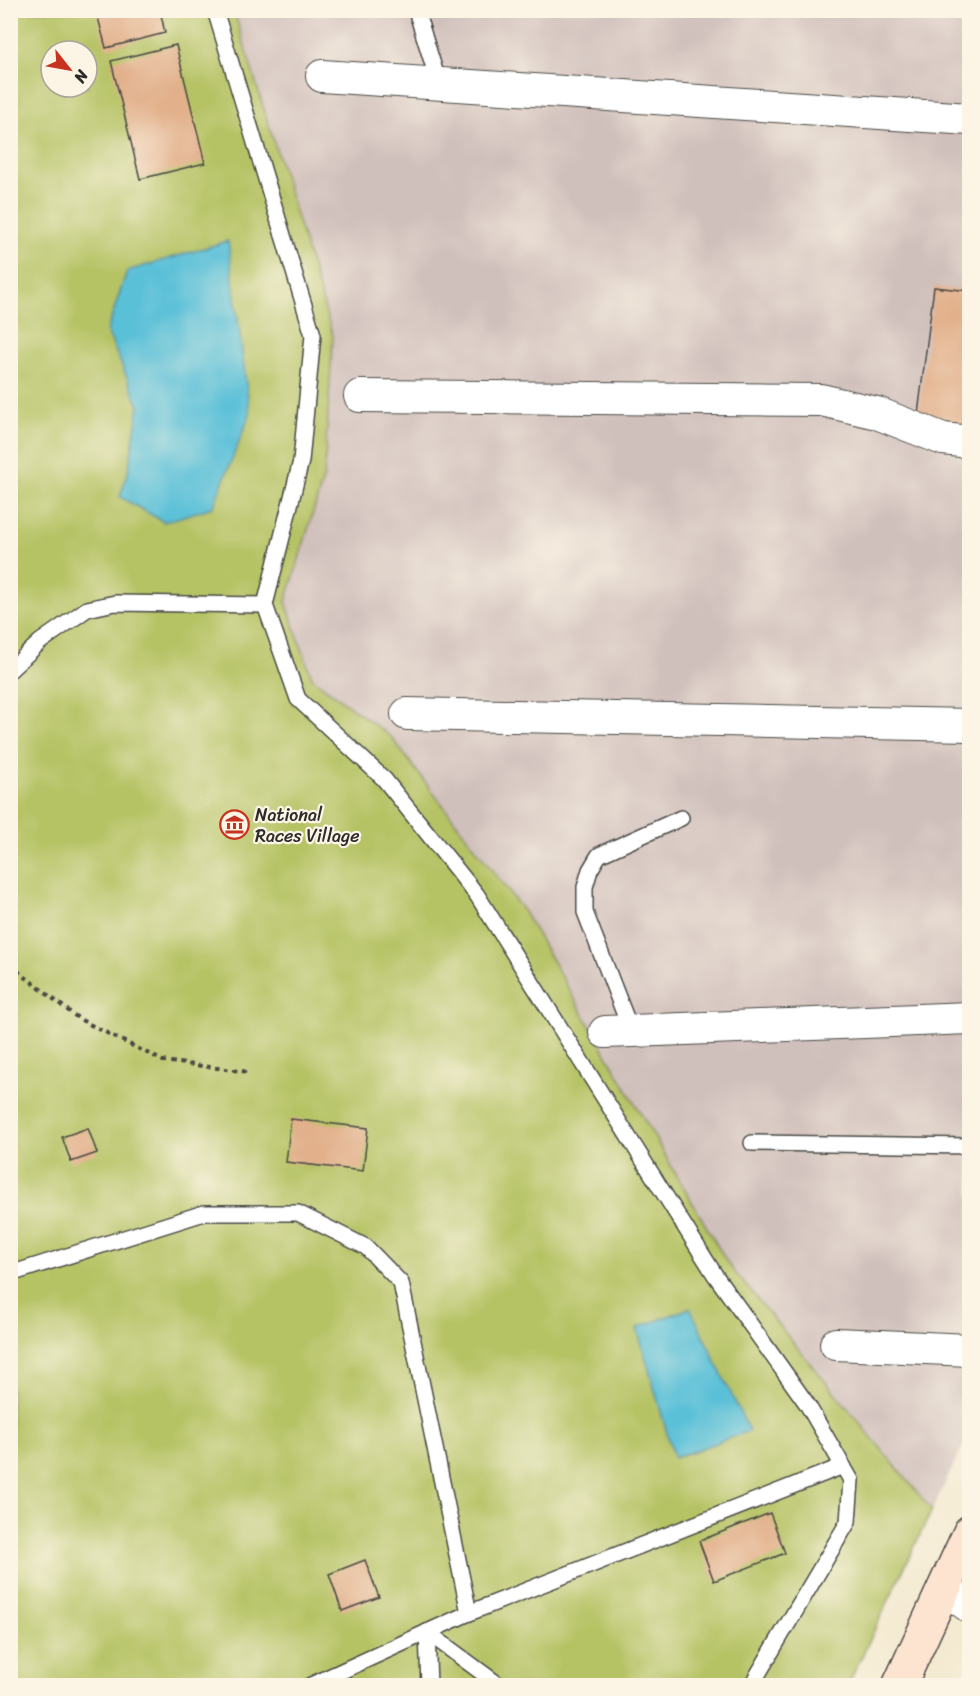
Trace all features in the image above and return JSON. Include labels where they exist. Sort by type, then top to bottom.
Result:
[{"type":"main road","points":[[899,1686],[957,1597],[969,1532]]},
{"type":"street","points":[[322,75],[969,119]]},
{"type":"street","points":[[360,396],[821,400],[877,413],[943,439],[969,442]]},
{"type":"street","points":[[407,714],[969,725]]},
{"type":"street","points":[[618,1032],[969,1018]]},
{"type":"street","points":[[836,1344],[969,1350]]},
{"type":"lane","points":[[215,10],[313,335],[301,461],[265,605],[298,699],[384,779],[477,894],[715,1275],[807,1404],[851,1480],[848,1522],[751,1686]]},
{"type":"lane","points":[[416,10],[439,84]]},
{"type":"lane","points":[[10,670],[39,642],[87,609],[115,603],[201,606],[265,605]]},
{"type":"lane","points":[[618,1032],[585,912],[585,887],[590,870],[599,855],[681,819]]},
{"type":"lane","points":[[752,1143],[969,1146]]},
{"type":"lane","points":[[10,1274],[204,1213],[298,1213],[366,1247],[401,1283],[469,1613]]},
{"type":"lane","points":[[309,1686],[469,1613],[843,1466]]},
{"type":"lane","points":[[426,1632],[429,1686]]},
{"type":"lane","points":[[426,1632],[500,1686]]},
{"type":"path","points":[[10,966],[79,1019],[163,1061],[249,1072]]},
{"type":"shaded area","points":[[234,11],[969,11],[970,1432],[932,1510],[728,1264],[524,912],[391,737],[312,678],[286,602],[324,476],[333,336]]},
{"type":"green space","name":"National Races Village","points":[[11,11],[234,11],[333,336],[324,476],[286,602],[312,678],[391,737],[524,912],[728,1264],[932,1510],[848,1685],[11,1686]]},
{"type":"water","points":[[228,241],[250,414],[213,507],[164,522],[120,497],[128,472],[139,406],[107,331],[127,271]]},
{"type":"water","points":[[690,1308],[749,1431],[674,1458],[637,1328]]},
{"type":"building","points":[[96,10],[160,10],[165,33],[106,48]]},
{"type":"building","points":[[176,45],[205,163],[140,179],[111,61]]},
{"type":"building","points":[[934,287],[970,291],[970,430],[917,422]]},
{"type":"building","points":[[291,1119],[368,1128],[363,1171],[286,1162]]},
{"type":"building","points":[[88,1128],[97,1153],[71,1162],[62,1137]]},
{"type":"building","points":[[770,1513],[785,1553],[714,1581],[699,1541]]},
{"type":"building","points":[[365,1560],[379,1597],[342,1611],[329,1574]]},
{"type":"place","name":"National Races Village","points":[[234,825]]}]
